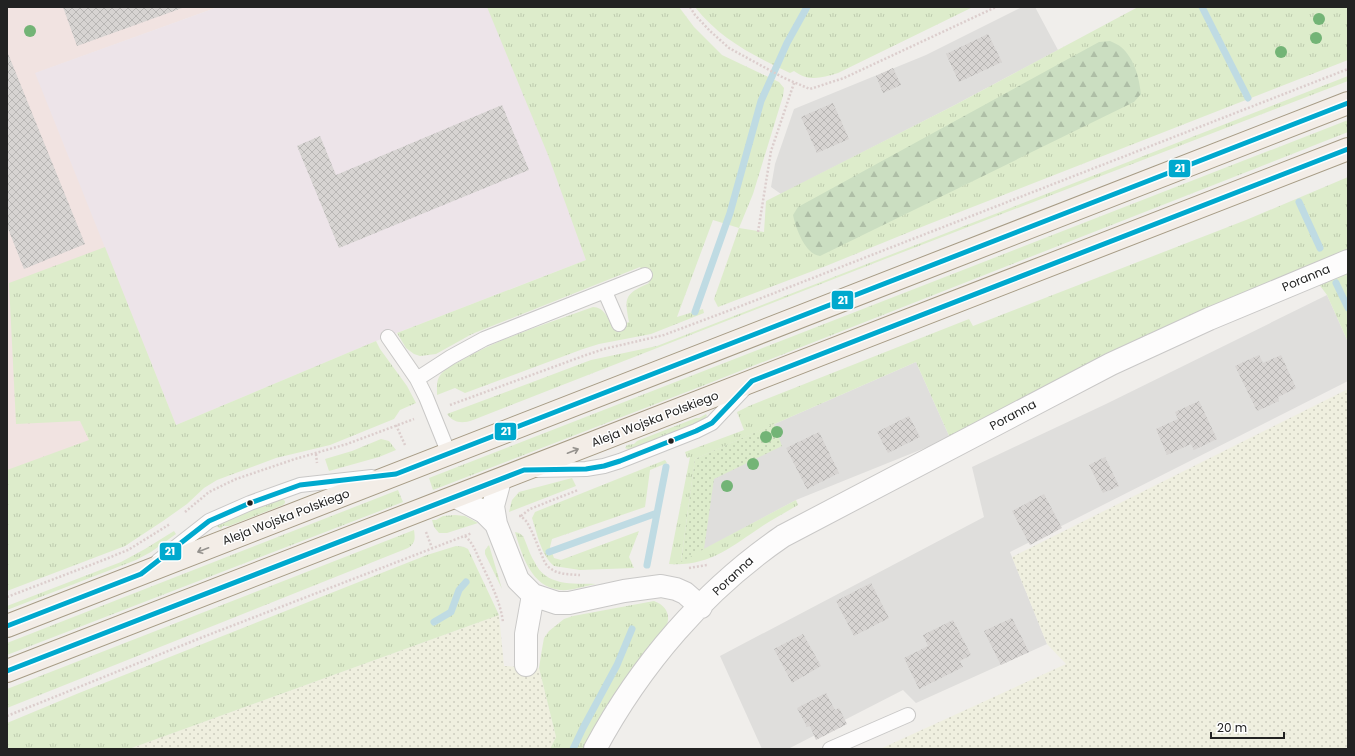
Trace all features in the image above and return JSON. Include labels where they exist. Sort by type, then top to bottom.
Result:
[{"type":"main road","name":"Aleja Wojska Polskiego","points":[[7,626],[1348,103]]},
{"type":"main road","name":"Aleja Wojska Polskiego","points":[[7,671],[1348,149]]},
{"type":"street","name":"Poranna","points":[[595,749],[630,690],[667,641],[725,582],[755,555],[782,536],[1111,364],[1209,318],[1348,261]]},
{"type":"street","points":[[500,480],[493,506],[506,521],[518,580],[534,595],[557,603],[569,603],[624,591],[660,586],[676,589],[685,593],[700,607]]},
{"type":"street","points":[[456,497],[484,512],[506,521]]},
{"type":"street","points":[[526,665],[526,634],[534,595]]},
{"type":"lane","points":[[417,379],[451,357],[484,339],[645,275]]},
{"type":"lane","points":[[605,292],[619,324]]},
{"type":"lane","points":[[388,337],[417,379],[426,397],[449,454]]},
{"type":"lane","points":[[830,749],[908,715]]},
{"type":"path","points":[[690,7],[695,15],[710,31],[729,48],[794,83],[810,89],[844,78],[996,7]]},
{"type":"path","points":[[181,515],[209,492],[236,479],[295,459],[347,444],[586,355],[604,349],[651,339],[678,330],[1348,69]]},
{"type":"path","points":[[758,232],[771,151],[794,83]]},
{"type":"path","points":[[506,521],[521,516],[527,522],[545,563],[549,568],[564,574],[583,575]]},
{"type":"path","points":[[7,597],[101,562],[128,550],[172,523]]},
{"type":"path","points":[[7,716],[203,636],[464,536],[469,540],[476,551],[494,590]]},
{"type":"path","points":[[686,568],[701,567],[713,563]]},
{"type":"shaded area","points":[[7,7],[218,7],[36,73],[176,425],[7,491]]},
{"type":"shaded area","points":[[218,7],[637,7],[586,260],[376,341],[176,425],[35,73]]},
{"type":"shaded area","points":[[1022,7],[1035,7],[1058,50],[953,106],[781,194],[771,187],[775,164],[794,109],[926,55]]},
{"type":"shaded area","points":[[1327,295],[1348,342],[1348,381],[1010,552],[1047,644],[916,703],[903,690],[788,749],[762,749],[720,656],[984,517],[972,467],[1106,404]]},
{"type":"shaded area","points":[[916,362],[950,438],[796,500],[681,562],[695,459]]},
{"type":"green space","points":[[487,7],[679,7],[694,27],[722,55],[779,82],[784,88],[783,96],[753,194],[739,228],[713,220],[677,317],[703,309],[704,313],[651,334],[599,344],[583,349],[465,393],[455,388],[437,395],[438,380],[447,368],[495,343],[527,330],[593,307],[603,311],[608,317],[613,328],[629,322],[627,307],[628,297],[635,290],[649,283],[640,267],[472,334],[436,354],[420,356],[414,354],[406,348],[397,333],[586,260],[548,155]]},
{"type":"green space","points":[[695,7],[973,7],[838,73],[810,78],[794,71],[790,73],[738,46],[715,28]]},
{"type":"green space","points":[[1138,7],[1348,7],[1348,60],[929,224],[826,266],[718,307],[714,299],[739,228],[764,232],[766,201],[953,106]]},
{"type":"green space","points":[[1110,41],[1120,46],[1126,52],[1136,69],[1141,94],[1134,102],[820,256],[810,251],[802,240],[796,227],[793,215],[798,207],[1099,42]]},
{"type":"green space","points":[[1348,76],[1348,81],[885,259],[473,420],[458,422],[447,414],[591,360],[657,346]]},
{"type":"green space","points":[[1348,120],[1348,132],[433,490],[429,478]]},
{"type":"green space","points":[[1348,177],[1348,252],[950,438],[916,362],[695,459],[681,561],[796,500],[798,505],[718,554],[696,562],[669,564],[690,457],[687,458],[685,452],[744,430],[737,412],[969,319],[973,326],[1246,220]]},
{"type":"green space","points":[[105,247],[176,425],[376,341],[380,349],[407,386],[416,403],[400,410],[394,419],[330,445],[276,458],[217,480],[204,488],[187,504],[125,546],[7,591],[7,470],[89,440],[80,421],[16,424],[9,283]]},
{"type":"green space","points":[[1348,270],[1348,342],[1327,295],[1318,283]]},
{"type":"green space","points":[[1348,389],[1348,749],[880,749],[1066,664],[1047,644],[1012,557]]},
{"type":"green space","points":[[706,414],[707,416],[699,423],[630,450],[625,448],[627,445],[634,444],[637,441]]},
{"type":"green space","points":[[774,424],[782,446],[714,479],[704,549],[681,562],[695,459]]},
{"type":"green space","points":[[381,439],[389,441],[396,450],[379,457],[329,471],[325,459],[352,451]]},
{"type":"green space","points":[[665,460],[667,463],[650,470],[645,507],[552,539],[550,547],[554,558],[561,560],[639,531],[629,557],[634,568],[580,570],[554,566],[546,556],[540,544],[532,518],[535,512]]},
{"type":"green space","points":[[572,478],[576,486],[509,512],[512,500],[519,492]]},
{"type":"green space","points":[[398,490],[403,502],[7,655],[7,643]]},
{"type":"green space","points":[[281,498],[285,501],[283,505],[229,526],[223,526],[221,529],[216,526],[218,524]]},
{"type":"green space","points":[[443,516],[465,516],[478,523],[447,533],[439,533],[434,527],[432,520],[436,520]]},
{"type":"green space","points":[[414,530],[414,542],[408,548],[7,708],[7,689]]},
{"type":"green space","points":[[174,531],[176,534],[151,552],[136,560],[7,610],[7,606],[121,562]]},
{"type":"green space","points":[[515,532],[523,536],[532,558],[545,575],[560,582],[596,584],[560,590],[550,588],[542,583],[529,568]]},
{"type":"green space","points":[[489,545],[502,589],[485,554],[485,550]]},
{"type":"green space","points":[[456,546],[468,549],[499,615],[129,749],[7,749],[7,723],[427,555]]},
{"type":"green space","points":[[654,601],[665,608],[667,612],[668,619],[666,628],[588,749],[550,749],[556,737],[539,668],[544,638],[549,631],[564,619]]},
{"type":"green space","points":[[499,615],[504,666],[539,668],[556,737],[550,749],[129,749]]},
{"type":"building","points":[[63,7],[185,7],[77,46]]},
{"type":"building","points":[[988,34],[1002,62],[959,82],[946,54]]},
{"type":"building","points":[[7,51],[85,244],[24,269],[7,226]]},
{"type":"building","points":[[893,68],[901,85],[883,93],[876,76]]},
{"type":"building","points":[[833,103],[849,139],[817,153],[801,117]]},
{"type":"building","points":[[502,105],[529,170],[339,248],[297,146],[320,136],[336,175]]},
{"type":"building","points":[[1259,355],[1263,363],[1281,355],[1296,388],[1278,397],[1279,401],[1257,411],[1235,366]]},
{"type":"building","points":[[1199,401],[1217,439],[1194,450],[1191,444],[1167,455],[1156,429],[1178,419],[1175,412]]},
{"type":"building","points":[[909,416],[920,437],[888,453],[877,432]]},
{"type":"building","points":[[819,432],[839,473],[807,489],[786,448]]},
{"type":"building","points":[[1105,457],[1119,486],[1103,493],[1089,465]]},
{"type":"building","points":[[1044,494],[1062,528],[1030,545],[1012,511]]},
{"type":"building","points":[[871,583],[889,618],[854,636],[836,601]]},
{"type":"building","points":[[1012,618],[1029,652],[1001,665],[984,631]]},
{"type":"building","points":[[953,620],[971,655],[960,661],[963,667],[919,689],[904,658],[928,646],[923,635]]},
{"type":"building","points":[[803,634],[821,666],[792,683],[774,649]]},
{"type":"building","points":[[826,693],[835,710],[839,708],[847,724],[816,740],[810,726],[807,727],[797,708]]},
{"type":"waterway","points":[[695,312],[730,213],[761,101],[787,43],[807,7]]},
{"type":"waterway","points":[[1202,7],[1248,98]]},
{"type":"waterway","points":[[1299,202],[1320,248]]},
{"type":"waterway","points":[[1336,283],[1348,308]]},
{"type":"waterway","points":[[647,565],[666,467]]},
{"type":"waterway","points":[[549,552],[657,513]]},
{"type":"waterway","points":[[434,622],[451,612],[459,590],[466,582]]},
{"type":"waterway","points":[[573,749],[617,665],[632,629]]},
{"type":"transit line","name":"21","points":[[7,626],[141,574],[209,521],[250,503],[300,485],[396,474],[1348,103]]},
{"type":"transit line","name":"21","points":[[7,671],[524,470],[586,469],[604,466],[620,461],[696,431],[712,423],[752,381],[1348,149]]}]
